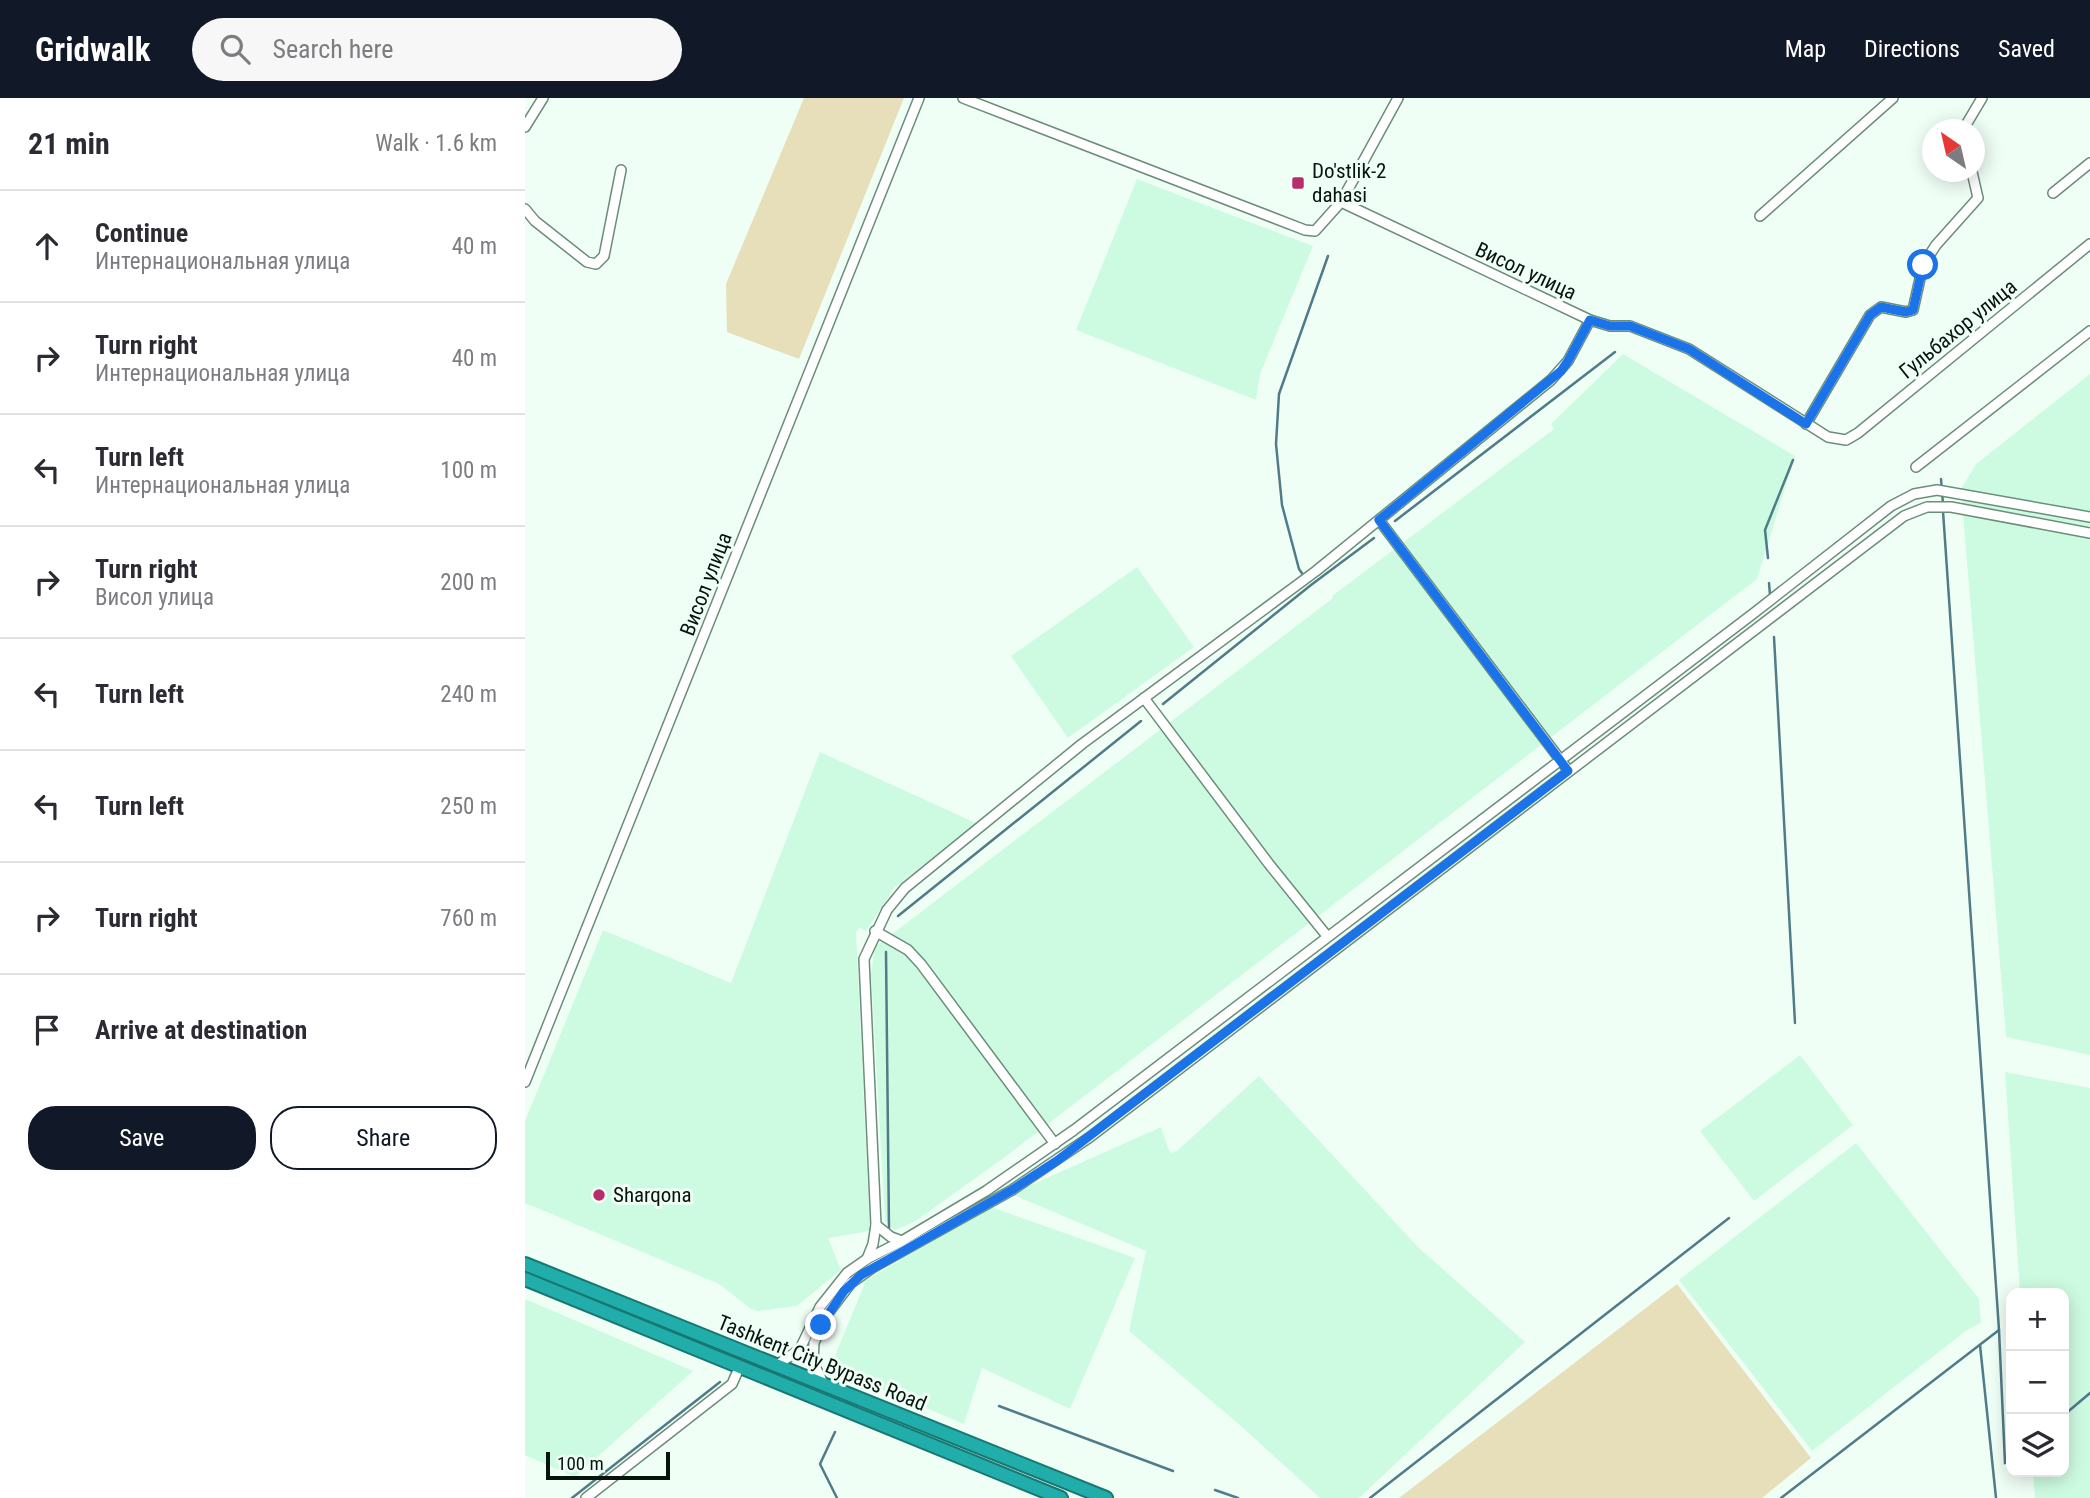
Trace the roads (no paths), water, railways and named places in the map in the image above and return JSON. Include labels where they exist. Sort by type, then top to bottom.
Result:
[{"type":"highway","name":"Tashkent City Bypass Road","points":[[525,1264],[1106,1498]]},
{"type":"highway","name":"Tashkent City Bypass Road","points":[[525,1279],[1060,1497]]},
{"type":"highway","points":[[1060,1497],[1065,1491],[1065,1481]]},
{"type":"street","points":[[525,127],[543,98]]},
{"type":"street","name":"Висол улица","points":[[525,1082],[919,98]]},
{"type":"street","points":[[964,98],[1305,230],[1315,231],[1341,202],[1398,98]]},
{"type":"street","points":[[1760,216],[1893,98]]},
{"type":"street","points":[[1970,119],[1982,98]]},
{"type":"street","points":[[2053,193],[2090,163]]},
{"type":"street","points":[[525,209],[535,221],[587,262],[596,264],[604,256],[621,170]]},
{"type":"street","points":[[1806,424],[1870,315],[1881,307],[1906,312],[1913,310],[1923,265],[1936,245],[1978,198],[1974,182]]},
{"type":"street","name":"Висол улица","points":[[1341,202],[1590,320],[1610,326],[1630,326],[1689,349],[1828,437],[1846,440]]},
{"type":"street","name":"Гульбахор улица","points":[[1846,440],[2090,244]]},
{"type":"street","points":[[867,1259],[876,1225],[864,959],[887,910],[905,888],[1082,744],[1306,578],[1561,371],[1590,320]]},
{"type":"street","points":[[1916,467],[2090,331]]},
{"type":"street","points":[[776,1366],[800,1349],[827,1296],[848,1273],[867,1259],[986,1191],[1055,1144],[1896,502],[1914,494],[1937,490],[2090,517]]},
{"type":"street","points":[[1896,502],[1904,516]]},
{"type":"street","points":[[824,1385],[813,1362],[814,1343],[825,1317],[851,1283],[872,1268],[1012,1190],[1058,1160],[1904,516],[1918,509],[1951,507],[2090,533]]},
{"type":"street","points":[[1379,520],[1568,771]]},
{"type":"street","points":[[1144,698],[1327,936]]},
{"type":"street","points":[[875,931],[908,950],[921,964],[1055,1144]]},
{"type":"street","points":[[1230,1012],[1239,1024]]},
{"type":"street","points":[[876,1225],[891,1237],[902,1241]]},
{"type":"street","points":[[586,1498],[732,1384],[740,1366]]},
{"type":"waterway","points":[[1304,576],[1299,569],[1282,505],[1276,444],[1279,394],[1328,256]]},
{"type":"waterway","points":[[1395,521],[1615,352]]},
{"type":"waterway","points":[[1768,558],[1765,530],[1793,460]]},
{"type":"waterway","points":[[1941,479],[1943,504]]},
{"type":"waterway","points":[[1943,511],[1999,1330],[2005,1463]]},
{"type":"waterway","points":[[1163,704],[1374,538]]},
{"type":"waterway","points":[[1769,583],[1770,595]]},
{"type":"waterway","points":[[1774,637],[1795,1023]]},
{"type":"waterway","points":[[898,916],[1141,721]]},
{"type":"waterway","points":[[886,952],[889,1229]]},
{"type":"waterway","points":[[1370,1498],[1729,1218]]},
{"type":"waterway","points":[[1781,1498],[1999,1330]]},
{"type":"waterway","points":[[1980,1345],[1996,1498]]},
{"type":"waterway","points":[[572,1498],[720,1382]]},
{"type":"waterway","points":[[2065,1414],[2090,1393]]},
{"type":"waterway","points":[[999,1406],[1173,1471]]},
{"type":"waterway","points":[[835,1432],[820,1464],[837,1498]]},
{"type":"waterway","points":[[1215,1490],[1238,1498]]},
{"type":"place","name":"Do'stlik-2 dahasi","points":[[1298,183]]},
{"type":"place","name":"Sharqona","points":[[599,1195]]}]
